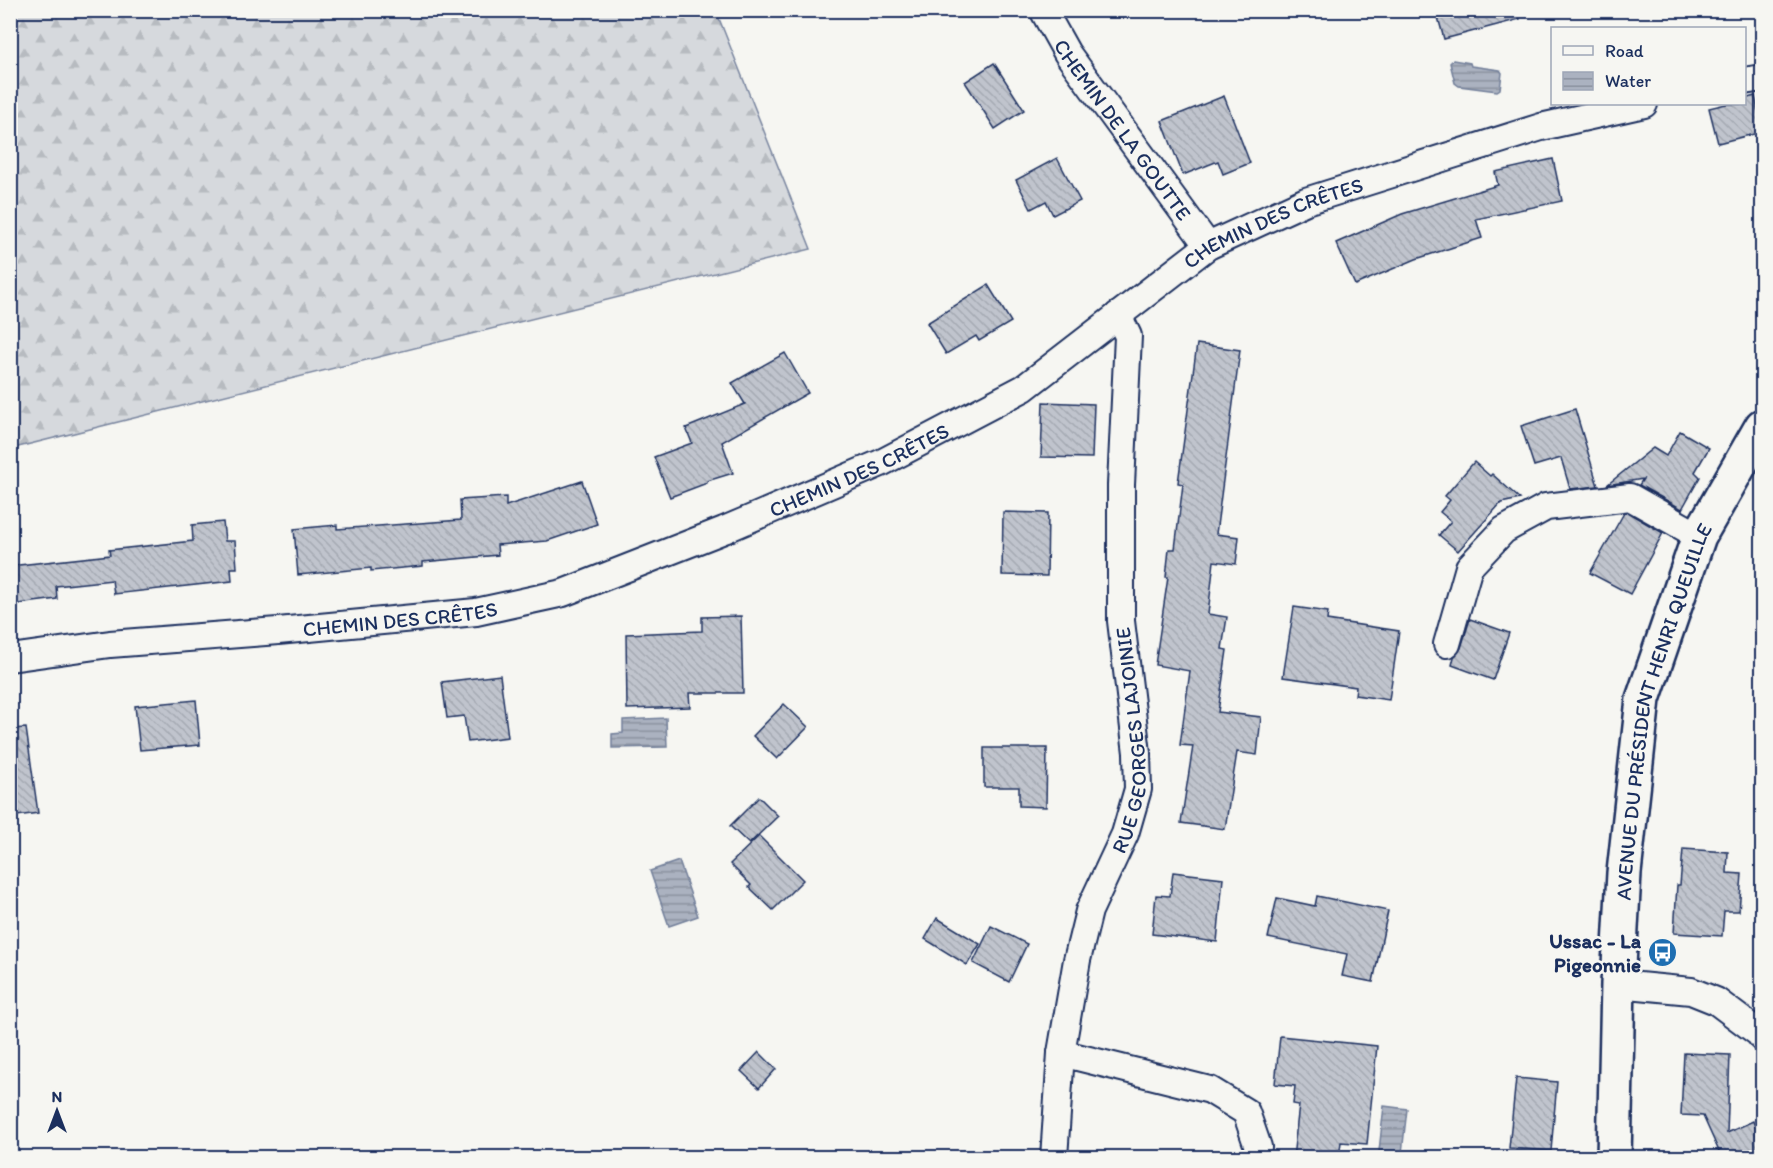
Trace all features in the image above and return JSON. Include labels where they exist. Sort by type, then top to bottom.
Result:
[{"type":"main road","name":"AVENUE DU PRÉSIDENT HENRI QUEUILLE","points":[[1614,1158],[1618,984],[1624,873],[1644,699],[1699,536],[1762,426]]},
{"type":"street","name":"CHEMIN DE LA GOUTTE","points":[[1043,10],[1066,53],[1208,246]]},
{"type":"street","points":[[1746,81],[1762,78]]},
{"type":"street","name":"CHEMIN DES CRÊTES","points":[[10,658],[111,644],[278,632],[476,612],[563,592],[724,530],[881,463],[1024,388],[1208,246],[1306,201],[1541,127],[1640,105]]},
{"type":"street","name":"RUE GEORGES LAJOINIE","points":[[1054,1158],[1061,1053],[1077,960],[1089,911],[1125,834],[1138,789],[1137,753],[1121,621],[1120,485],[1128,336],[1118,315]]},
{"type":"street","points":[[1447,644],[1469,567],[1504,530],[1546,507],[1630,497],[1699,536]]},
{"type":"street","points":[[1618,984],[1691,991],[1716,1001],[1760,1034],[1762,1038]]},
{"type":"street","points":[[1061,1053],[1210,1090],[1246,1112],[1258,1147],[1255,1158]]},
{"type":"green space","points":[[10,11],[716,11],[811,249],[14,448],[10,435]]},
{"type":"water","points":[[1453,60],[1470,63],[1471,66],[1500,70],[1502,73],[1500,89],[1497,91],[1459,86],[1455,83],[1450,63]]},
{"type":"water","points":[[666,718],[667,747],[612,748],[612,734],[623,733],[623,720]]},
{"type":"water","points":[[679,861],[698,916],[669,926],[650,871]]},
{"type":"water","points":[[1384,1106],[1407,1109],[1402,1153],[1379,1151]]},
{"type":"building","points":[[1436,10],[1519,10],[1520,19],[1444,39]]},
{"type":"building","points":[[994,63],[1024,110],[995,129],[965,82]]},
{"type":"building","points":[[1224,96],[1250,163],[1223,174],[1218,161],[1183,175],[1162,121]]},
{"type":"building","points":[[1755,96],[1762,132],[1718,143],[1709,108],[1722,105],[1746,105],[1746,98]]},
{"type":"building","points":[[1057,158],[1080,201],[1053,215],[1046,201],[1031,209],[1016,180]]},
{"type":"building","points":[[1553,159],[1562,201],[1476,219],[1482,238],[1416,259],[1355,285],[1336,243],[1402,214],[1498,185],[1495,172]]},
{"type":"building","points":[[988,285],[1011,322],[979,341],[976,336],[946,354],[927,323]]},
{"type":"building","points":[[1197,344],[1240,350],[1216,534],[1239,537],[1236,564],[1214,561],[1208,614],[1227,617],[1222,649],[1227,650],[1218,712],[1261,717],[1257,755],[1237,752],[1225,829],[1181,823],[1193,746],[1180,745],[1190,671],[1155,665],[1168,577],[1166,577],[1169,549],[1175,549],[1183,484],[1178,483]]},
{"type":"building","points":[[785,353],[808,393],[722,442],[733,473],[670,497],[654,457],[692,443],[686,428],[745,404],[732,383]]},
{"type":"building","points":[[1043,402],[1094,404],[1092,458],[1041,457]]},
{"type":"building","points":[[1575,409],[1598,486],[1570,489],[1561,458],[1534,466],[1521,426]]},
{"type":"building","points":[[1680,431],[1709,448],[1695,472],[1700,477],[1682,509],[1639,485],[1643,479],[1607,485],[1653,448],[1666,456]]},
{"type":"building","points":[[1474,462],[1490,476],[1492,474],[1520,499],[1501,503],[1458,551],[1439,535],[1451,521],[1440,512],[1450,500],[1445,496]]},
{"type":"building","points":[[582,481],[597,524],[547,541],[497,545],[498,555],[423,562],[423,566],[298,575],[294,529],[337,525],[337,529],[461,520],[460,500],[506,497],[506,506]]},
{"type":"building","points":[[1003,512],[1048,513],[1047,576],[1002,575]]},
{"type":"building","points":[[1627,512],[1663,533],[1630,594],[1590,573],[1624,513]]},
{"type":"building","points":[[223,522],[225,541],[235,541],[237,568],[231,568],[232,581],[114,594],[112,580],[56,586],[57,599],[10,605],[10,566],[110,555],[109,550],[193,541],[192,525]]},
{"type":"building","points":[[1294,607],[1328,612],[1327,620],[1399,631],[1389,700],[1355,695],[1356,687],[1283,677]]},
{"type":"building","points":[[741,616],[743,693],[689,693],[690,707],[627,709],[626,634],[702,631],[702,617]]},
{"type":"building","points":[[1470,619],[1509,633],[1493,680],[1452,665],[1454,657],[1461,648]]},
{"type":"building","points":[[500,675],[508,737],[468,742],[464,716],[447,718],[442,682]]},
{"type":"building","points":[[196,700],[200,745],[140,750],[135,706]]},
{"type":"building","points":[[784,704],[808,727],[777,759],[753,736]]},
{"type":"building","points":[[26,728],[38,813],[10,817],[10,729]]},
{"type":"building","points":[[984,748],[1047,748],[1046,807],[1019,806],[1019,787],[984,787]]},
{"type":"building","points":[[759,797],[778,816],[749,844],[730,826]]},
{"type":"building","points":[[759,836],[803,880],[773,910],[749,887],[751,885],[730,864]]},
{"type":"building","points":[[1683,849],[1728,852],[1727,873],[1742,874],[1739,911],[1724,911],[1722,936],[1674,933],[1677,885],[1680,885]]},
{"type":"building","points":[[1173,872],[1223,878],[1217,942],[1152,934],[1156,895],[1170,896]]},
{"type":"building","points":[[1317,896],[1388,911],[1373,982],[1342,976],[1347,954],[1268,938],[1277,898],[1315,906]]},
{"type":"building","points":[[937,918],[980,944],[967,965],[925,939]]},
{"type":"building","points":[[991,926],[1027,944],[1009,982],[973,963]]},
{"type":"building","points":[[1280,1036],[1377,1046],[1367,1144],[1341,1142],[1339,1158],[1293,1158],[1299,1105],[1293,1104],[1295,1086],[1275,1084]]},
{"type":"building","points":[[759,1052],[776,1069],[759,1088],[741,1071]]},
{"type":"building","points":[[1684,1053],[1730,1055],[1727,1133],[1753,1121],[1762,1143],[1762,1158],[1722,1158],[1703,1116],[1681,1115]]},
{"type":"building","points":[[1516,1078],[1557,1082],[1551,1151],[1509,1148]]},
{"type":"place","name":"Ussac - La Pigeonnie","points":[[1662,952]]}]
